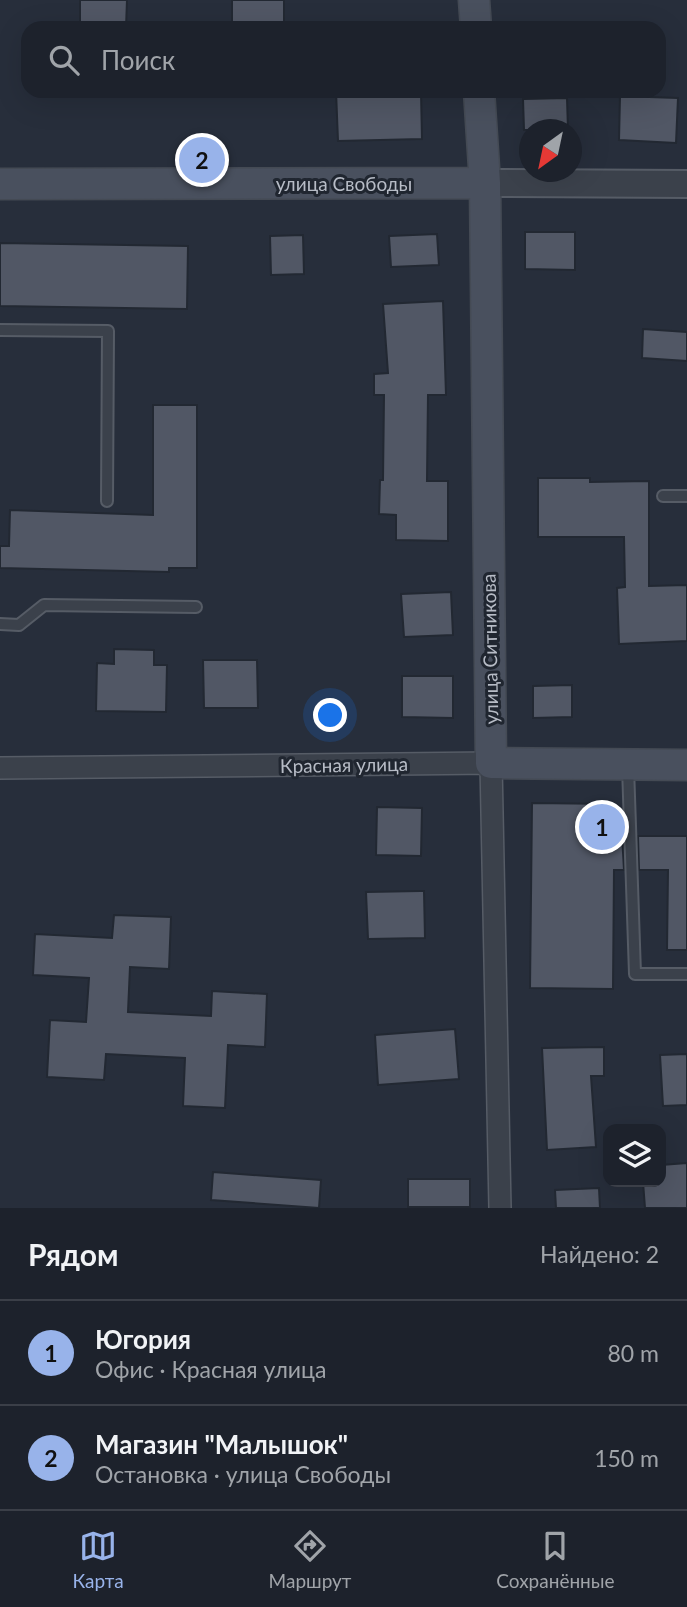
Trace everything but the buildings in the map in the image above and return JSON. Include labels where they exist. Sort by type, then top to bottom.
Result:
[{"type":"main road","points":[[474,0],[476,21]]},
{"type":"main road","name":"улица Ситникова","points":[[479,98],[485,183],[491,763]]},
{"type":"main road","name":"улица Свободы","points":[[0,184],[485,183]]},
{"type":"main road","name":"Красная улица","points":[[491,763],[687,765]]},
{"type":"street","name":"улица Свободы","points":[[485,183],[687,184]]},
{"type":"street","name":"Красная улица","points":[[0,768],[491,763]]},
{"type":"street","name":"улица Ситникова","points":[[491,763],[500,1208]]},
{"type":"lane","points":[[0,330],[108,331],[107,501]]},
{"type":"lane","points":[[663,496],[687,496]]},
{"type":"lane","points":[[0,624],[19,625],[44,605],[197,607]]},
{"type":"lane","points":[[628,765],[635,974],[687,974]]},
{"type":"place","name":"Магазин \"Малышок\"","points":[[202,160]]},
{"type":"place","name":"Югория","points":[[602,827]]}]
